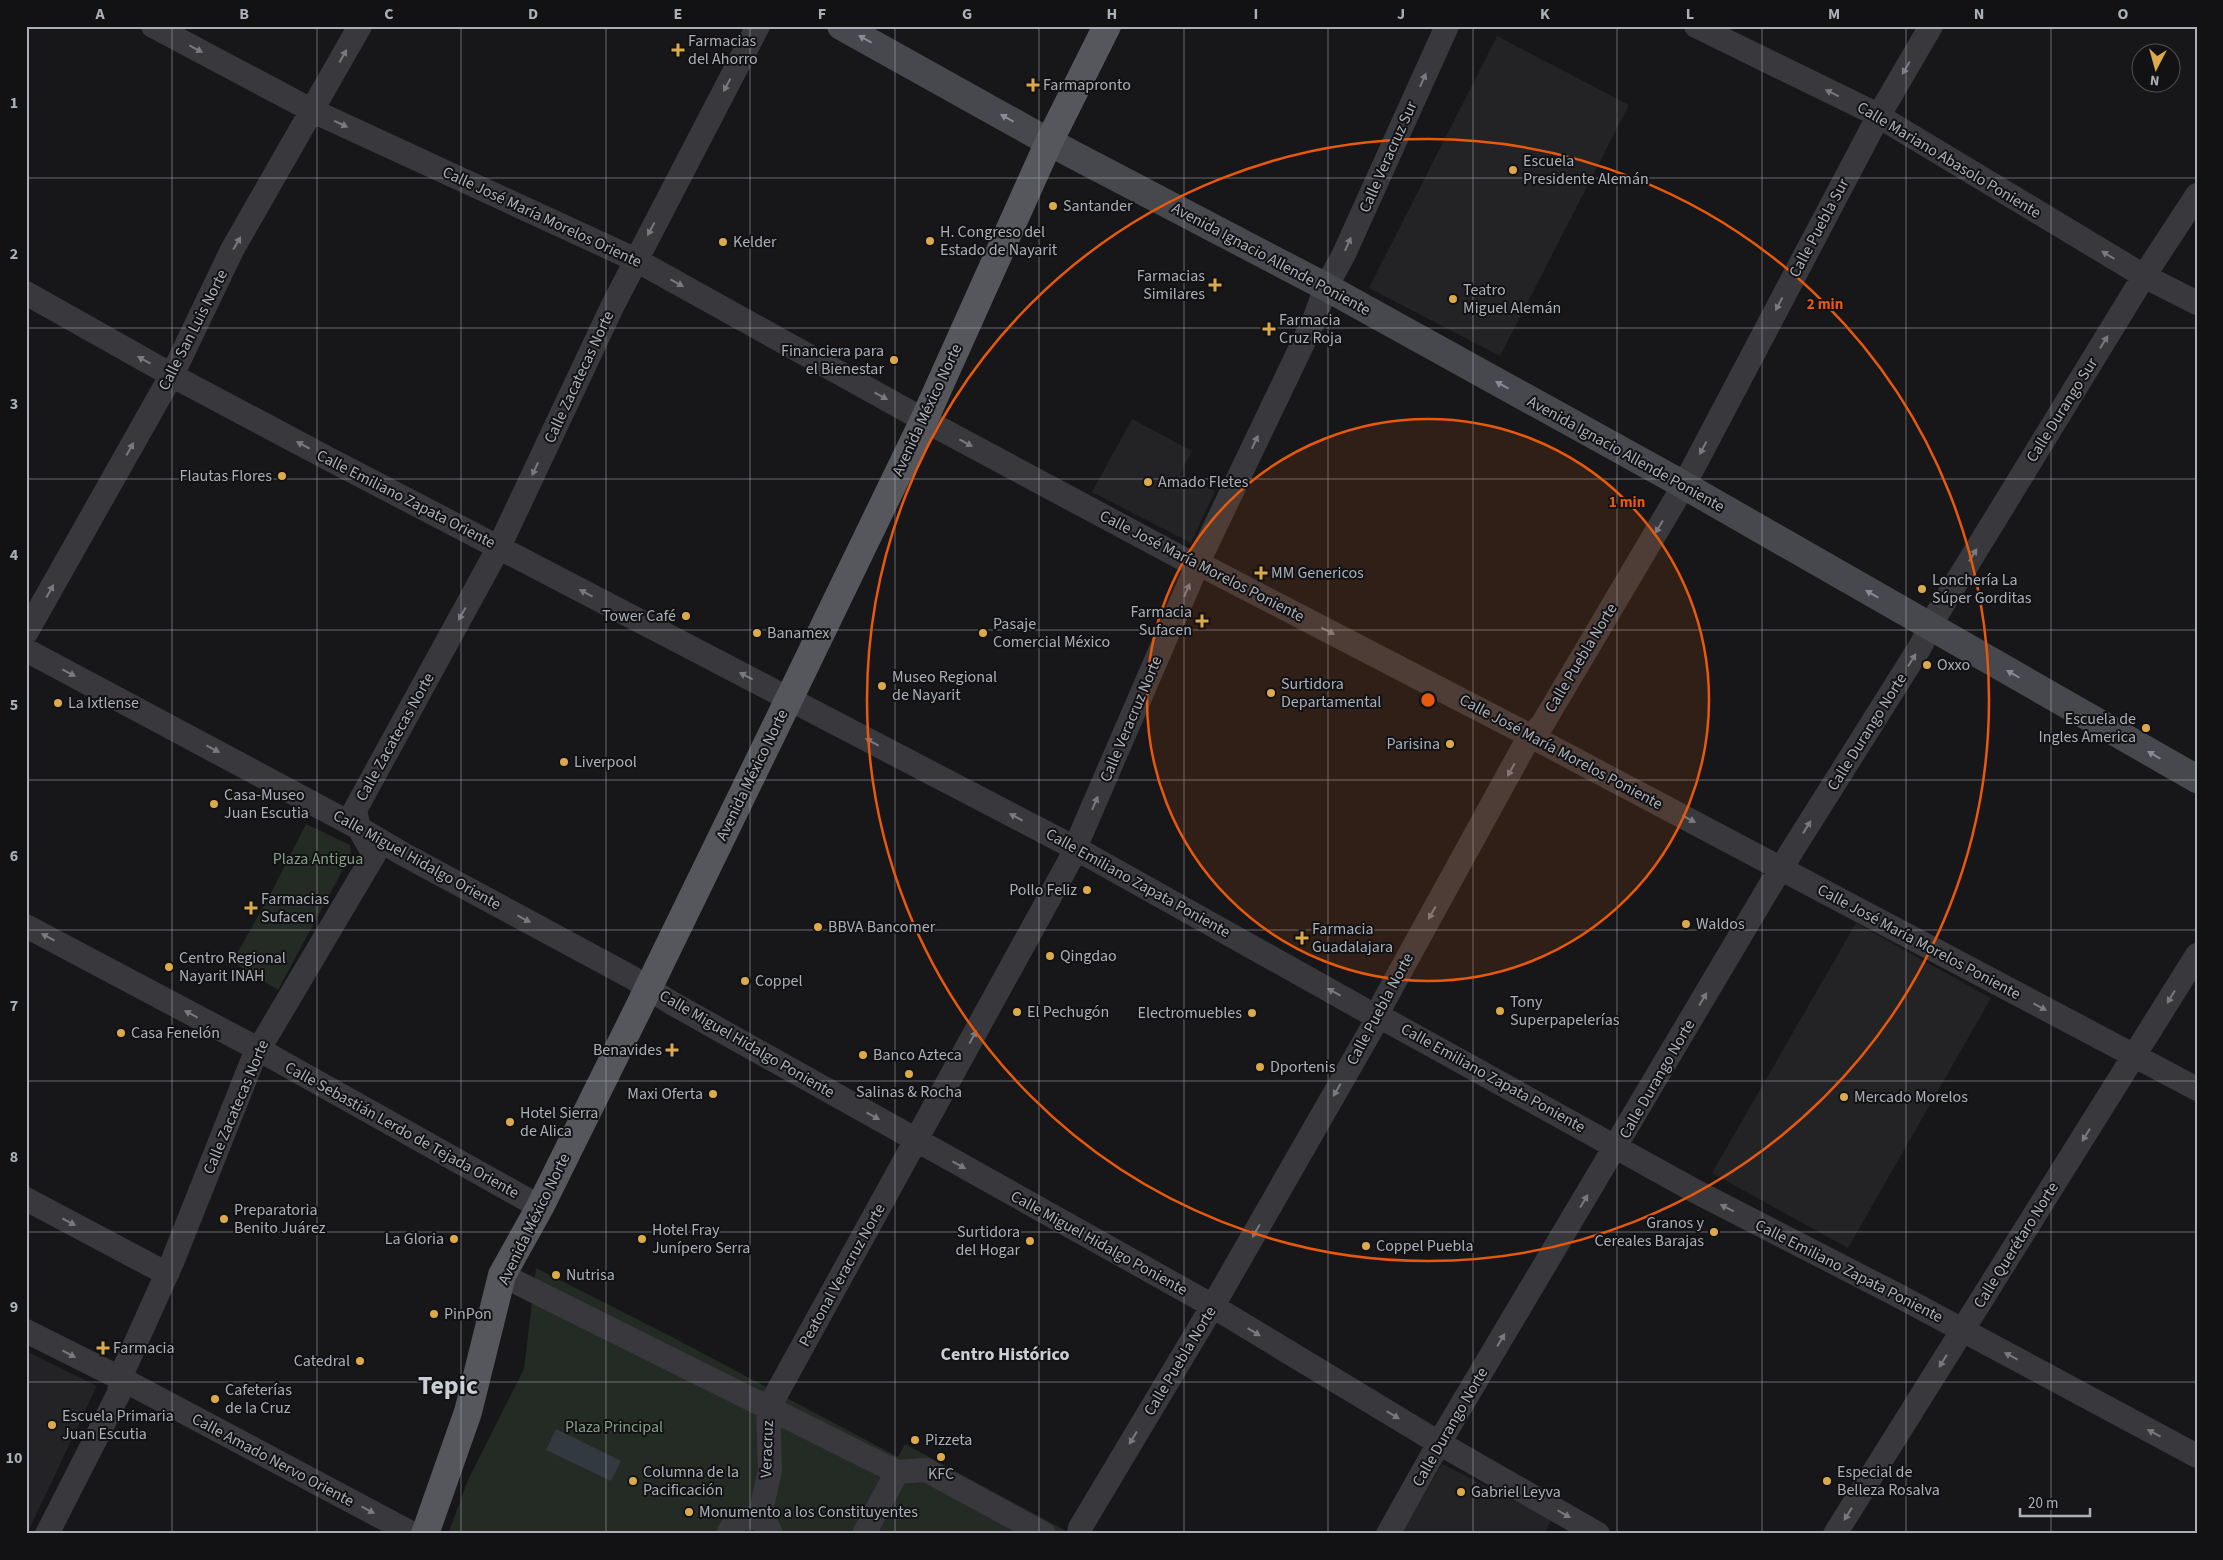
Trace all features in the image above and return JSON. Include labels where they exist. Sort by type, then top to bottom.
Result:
[{"type":"main road","name":"Avenida Ignacio Allende Poniente","points":[[841,26],[1049,142],[1326,287],[1684,486],[2197,779]]},
{"type":"main road","name":"Avenida México Norte","points":[[425,1534],[468,1412],[502,1275],[540,1207],[649,987],[924,420],[1049,142],[1107,26]]},
{"type":"street","name":"Calle José María Morelos Oriente","points":[[153,26],[313,111],[636,260],[924,420]]},
{"type":"street","name":"Calle San Luis Norte","points":[[26,633],[171,375],[232,250],[360,26]]},
{"type":"street","name":"Calle Zacatecas Norte","points":[[47,1534],[119,1393],[120,1378],[168,1272],[258,1049],[374,855],[359,828],[355,810],[499,547],[636,260],[758,26]]},
{"type":"street","name":"Calle Veracruz Sur","points":[[1326,287],[1344,254],[1447,26]]},
{"type":"street","name":"Calle Mariano Abasolo Poniente","points":[[1696,26],[1870,111],[2144,276],[2197,303]]},
{"type":"street","name":"Calle Puebla Sur","points":[[1684,486],[1878,117],[1931,26]]},
{"type":"street","name":"Calle Durango Sur","points":[[1930,627],[2144,276],[2197,195]]},
{"type":"street","name":"Calle Veracruz Norte","points":[[916,1141],[1075,848],[1198,565],[1314,320],[1326,287]]},
{"type":"street","name":"Calle Emiliano Zapata Oriente","points":[[26,293],[171,375],[789,698]]},
{"type":"street","name":"Calle José María Morelos Poniente","points":[[924,420],[1198,565],[1530,736],[2135,1058],[2197,1089]]},
{"type":"street","name":"Calle Puebla Norte","points":[[1079,1534],[1080,1528],[1212,1306],[1371,1030],[1530,736],[1542,725],[1684,486]]},
{"type":"street","name":"Calle Durango Norte","points":[[1388,1534],[1439,1443],[1781,868],[1920,647],[1930,627]]},
{"type":"street","name":"Calle Miguel Hidalgo Oriente","points":[[26,650],[359,828],[403,854],[649,987]]},
{"type":"street","name":"Calle Emiliano Zapata Poniente","points":[[789,698],[1075,848],[1377,1017],[1386,1020],[1695,1191],[1963,1330],[2197,1456]]},
{"type":"street","name":"Calle Sebastián Lerdo de Tejada Oriente","points":[[26,926],[258,1049],[540,1207]]},
{"type":"street","name":"Calle Querétaro Norte","points":[[1835,1534],[2135,1058],[2197,955]]},
{"type":"street","name":"Calle Miguel Hidalgo Poniente","points":[[649,987],[670,1002],[1212,1306],[1439,1443],[1598,1534]]},
{"type":"street","name":"Peatonal Veracruz Norte","points":[[768,1408],[916,1141]]},
{"type":"street","points":[[26,1199],[158,1269],[168,1272]]},
{"type":"street","points":[[502,1275],[897,1472],[926,1470],[1044,1534]]},
{"type":"street","name":"Calle Amado Nervo Oriente","points":[[26,1331],[120,1378],[412,1534]]},
{"type":"street","name":"Veracruz","points":[[728,1534],[732,1524],[748,1517],[765,1526],[770,1471],[768,1408]]},
{"type":"street","points":[[864,1534],[897,1472]]},
{"type":"shaded area","name":"Escuela Presidente Alemán","points":[[1497,36],[1629,105],[1500,356],[1369,288]]},
{"type":"shaded area","name":"Amado Fletes","points":[[1132,419],[1192,451],[1180,474],[1215,491],[1191,543],[1092,492]]},
{"type":"shaded area","name":"Mercado Morelos","points":[[1856,923],[1991,998],[1848,1248],[1712,1173]]},
{"type":"shaded area","name":"Escuela Primaria Juan Escutia","points":[[26,1351],[97,1386],[27,1534],[26,1534]]},
{"type":"shaded area","points":[[556,1429],[621,1461],[611,1481],[546,1450]]},
{"type":"shaded area","name":"Gabriel Leyva","points":[[1442,1464],[1552,1519],[1544,1534],[1401,1534]]},
{"type":"green space","name":"Plaza Antigua","points":[[306,824],[350,845],[351,852],[278,990],[232,962],[269,897]]},
{"type":"green space","name":"Plaza Principal","points":[[536,1268],[674,1338],[898,1457],[905,1444],[1070,1533],[448,1534],[468,1480],[524,1369]]},
{"type":"place","name":"Farmacias del Ahorro","points":[[678,50]]},
{"type":"place","name":"Farmapronto","points":[[1033,85]]},
{"type":"place","name":"Escuela Presidente Alemán","points":[[1513,170]]},
{"type":"place","name":"Santander","points":[[1053,206]]},
{"type":"place","name":"H. Congreso del Estado de Nayarit","points":[[930,241]]},
{"type":"place","name":"Kelder","points":[[723,242]]},
{"type":"place","name":"Farmacias Similares","points":[[1215,285]]},
{"type":"place","name":"Teatro Miguel Alemán","points":[[1453,299]]},
{"type":"place","name":"Farmacia Cruz Roja","points":[[1269,329]]},
{"type":"place","name":"Financiera para el Bienestar","points":[[894,360]]},
{"type":"place","name":"Flautas Flores","points":[[282,476]]},
{"type":"place","name":"Amado Fletes","points":[[1148,482]]},
{"type":"place","name":"MM Genericos","points":[[1261,573]]},
{"type":"place","name":"Lonchería La Súper Gorditas","points":[[1922,589]]},
{"type":"place","name":"Tower Café","points":[[686,616]]},
{"type":"place","name":"Farmacia Sufacen","points":[[1202,621]]},
{"type":"place","name":"Banamex","points":[[757,633]]},
{"type":"place","name":"Pasaje Comercial México","points":[[983,633]]},
{"type":"place","name":"Oxxo","points":[[1927,665]]},
{"type":"place","name":"Museo Regional de Nayarit","points":[[882,686]]},
{"type":"place","name":"Surtidora Departamental","points":[[1271,693]]},
{"type":"place","name":"La Ixtlense","points":[[58,703]]},
{"type":"place","name":"Escuela de Ingles America","points":[[2146,728]]},
{"type":"place","name":"Parisina","points":[[1450,744]]},
{"type":"place","name":"Liverpool","points":[[564,762]]},
{"type":"place","name":"Casa-Museo Juan Escutia","points":[[214,804]]},
{"type":"place","name":"Pollo Feliz","points":[[1087,890]]},
{"type":"place","name":"Farmacias Sufacen","points":[[251,908]]},
{"type":"place","name":"Waldos","points":[[1686,924]]},
{"type":"place","name":"BBVA Bancomer","points":[[818,927]]},
{"type":"place","name":"Farmacia Guadalajara","points":[[1302,938]]},
{"type":"place","name":"Qingdao","points":[[1050,956]]},
{"type":"place","name":"Centro Regional Nayarit INAH","points":[[169,967]]},
{"type":"place","name":"Coppel","points":[[745,981]]},
{"type":"place","name":"Tony Superpapelerías","points":[[1500,1011]]},
{"type":"place","name":"El Pechugón","points":[[1017,1012]]},
{"type":"place","name":"Electromuebles","points":[[1252,1013]]},
{"type":"place","name":"Casa Fenelón","points":[[121,1033]]},
{"type":"place","name":"Benavides","points":[[672,1050]]},
{"type":"place","name":"Banco Azteca","points":[[863,1055]]},
{"type":"place","name":"Dportenis","points":[[1260,1067]]},
{"type":"place","name":"Salinas & Rocha","points":[[909,1074]]},
{"type":"place","name":"Maxi Oferta","points":[[713,1094]]},
{"type":"place","name":"Mercado Morelos","points":[[1844,1097]]},
{"type":"place","name":"Hotel Sierra de Alica","points":[[510,1122]]},
{"type":"place","name":"Preparatoria Benito Juárez","points":[[224,1219]]},
{"type":"place","name":"Granos y Cereales Barajas","points":[[1714,1232]]},
{"type":"place","name":"La Gloria","points":[[454,1239]]},
{"type":"place","name":"Hotel Fray Junípero Serra","points":[[642,1239]]},
{"type":"place","name":"Surtidora del Hogar","points":[[1030,1241]]},
{"type":"place","name":"Coppel Puebla","points":[[1366,1246]]},
{"type":"place","name":"Nutrisa","points":[[556,1275]]},
{"type":"place","name":"PinPon","points":[[434,1314]]},
{"type":"place","name":"Farmacia","points":[[103,1348]]},
{"type":"place","name":"Catedral","points":[[360,1361]]},
{"type":"place","name":"Cafeterías de la Cruz","points":[[215,1399]]},
{"type":"place","name":"Escuela Primaria Juan Escutia","points":[[52,1425]]},
{"type":"place","name":"Pizzeta","points":[[915,1440]]},
{"type":"place","name":"KFC","points":[[941,1457]]},
{"type":"place","name":"Columna de la Pacificación","points":[[633,1481]]},
{"type":"place","name":"Especial de Belleza Rosalva","points":[[1827,1481]]},
{"type":"place","name":"Gabriel Leyva","points":[[1461,1492]]},
{"type":"place","name":"Monumento a los Constituyentes","points":[[689,1512]]},
{"type":"district","name":"Centro Histórico","points":[[1005,1354]]},
{"type":"district","name":"Tepic","points":[[448,1385]]}]
